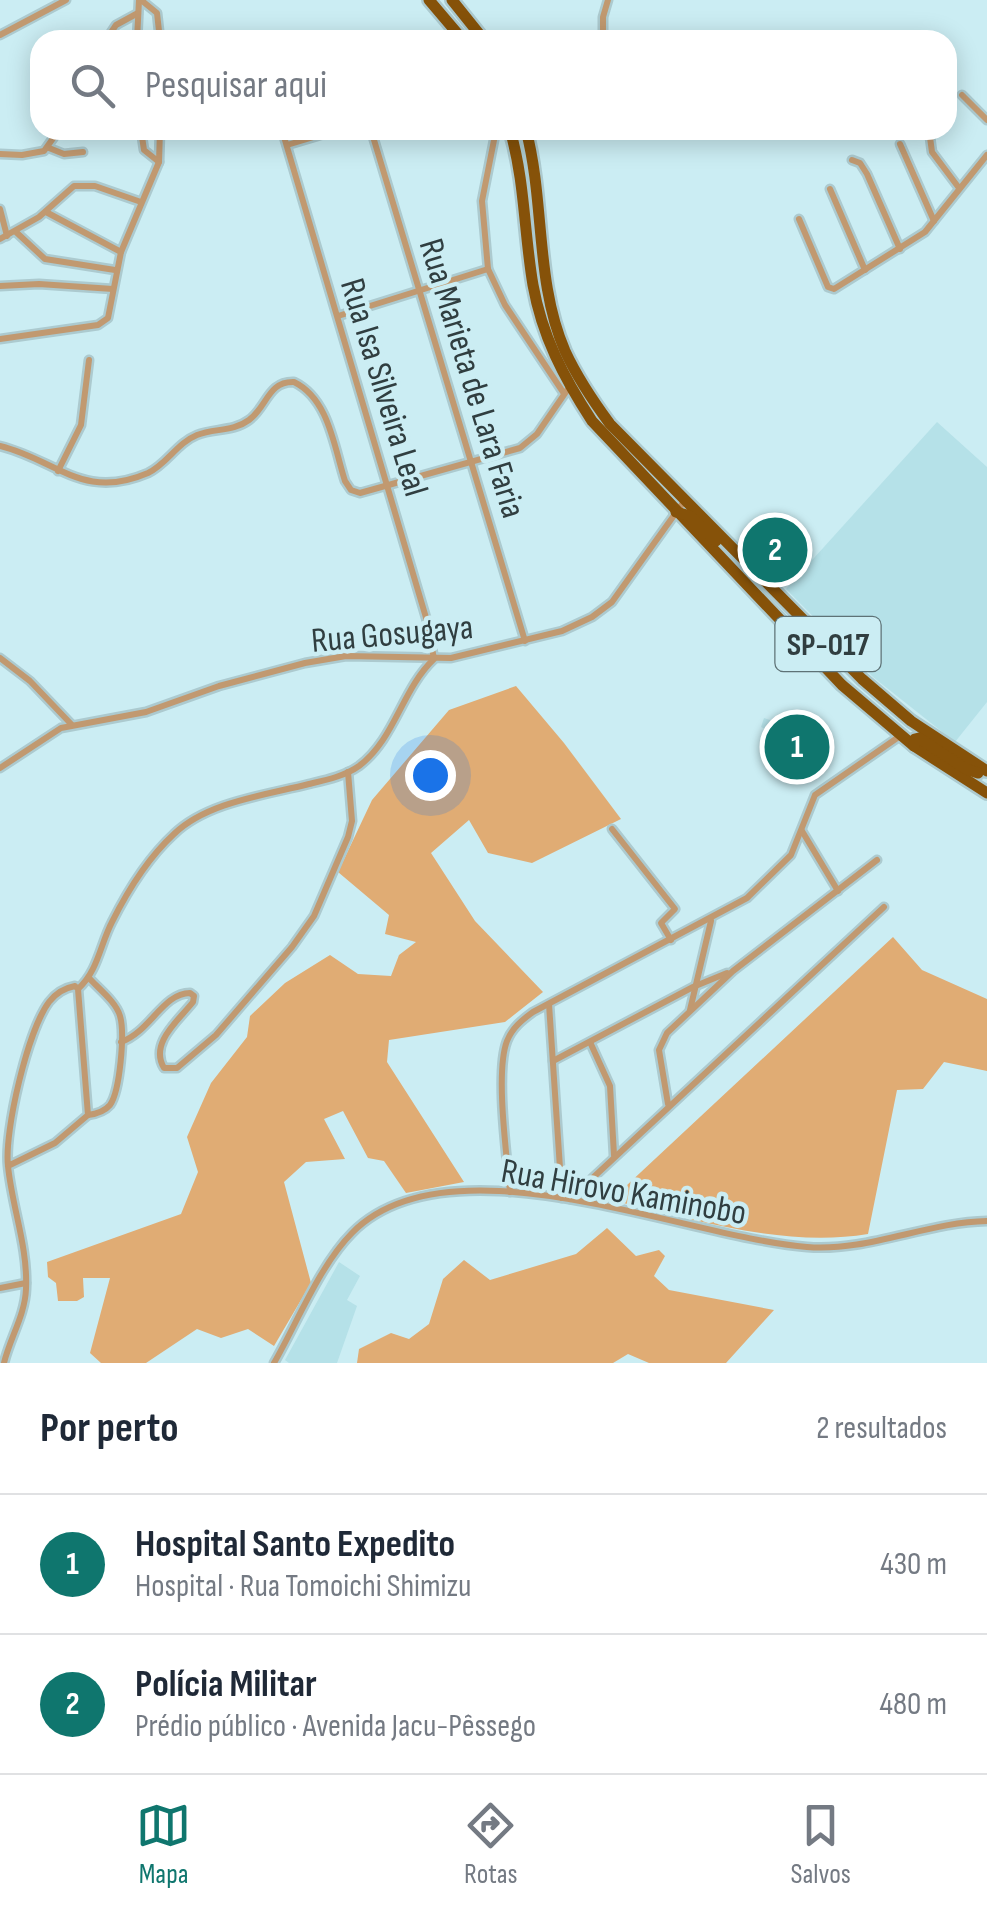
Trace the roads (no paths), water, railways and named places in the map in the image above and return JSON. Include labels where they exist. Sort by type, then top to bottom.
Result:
[{"type":"highway","points":[[429,0],[454,30]]},
{"type":"highway","points":[[452,0],[476,30]]},
{"type":"highway","name":"SP-017","points":[[513,140],[520,166],[536,298],[566,389],[626,461],[826,669],[901,736],[987,793]]},
{"type":"highway","name":"SP-017","points":[[528,140],[540,198],[549,293],[564,349],[610,424],[857,674],[895,709],[984,774]]},
{"type":"highway","points":[[626,461],[640,468],[671,500],[676,498],[673,488]]},
{"type":"highway","points":[[676,512],[690,516],[734,558],[746,561]]},
{"type":"highway","points":[[826,669],[838,672],[889,719],[895,717],[895,709]]},
{"type":"highway","points":[[895,709],[901,736],[916,732],[984,774]]},
{"type":"highway","points":[[914,746],[919,738],[966,769],[984,774]]},
{"type":"street","points":[[0,35],[66,0]]},
{"type":"street","points":[[137,30],[140,0],[157,13],[159,30]]},
{"type":"street","points":[[603,30],[608,0]]},
{"type":"street","points":[[112,30],[138,13]]},
{"type":"street","points":[[962,95],[987,120]]},
{"type":"street","points":[[48,148],[53,140]]},
{"type":"street","points":[[142,140],[144,150],[159,162]]},
{"type":"street","points":[[0,339],[105,321],[110,313],[121,252],[159,162],[160,140]]},
{"type":"street","name":"Rua Isa Silveira Leal","points":[[285,140],[432,638],[434,660]]},
{"type":"street","points":[[287,145],[304,140]]},
{"type":"street","name":"Rua Marieta de Lara Faria","points":[[374,140],[525,642]]},
{"type":"street","points":[[0,446],[92,483],[142,475],[196,436],[246,422],[276,386],[288,382],[300,384],[321,408],[347,487],[360,493],[527,444],[566,389],[505,305],[488,269],[482,200],[494,140]]},
{"type":"street","points":[[930,140],[932,152],[958,188]]},
{"type":"street","points":[[900,144],[934,221]]},
{"type":"street","points":[[0,154],[22,155],[48,148],[64,154],[83,152]]},
{"type":"street","points":[[798,218],[828,287],[834,289],[900,250],[934,221],[987,154]]},
{"type":"street","points":[[852,160],[867,174],[900,250]]},
{"type":"street","points":[[0,209],[3,238],[46,212],[79,185],[104,188],[141,202]]},
{"type":"street","points":[[830,190],[865,270]]},
{"type":"street","points":[[46,212],[121,252]]},
{"type":"street","points":[[16,232],[45,259],[115,270]]},
{"type":"street","points":[[338,316],[488,269]]},
{"type":"street","points":[[0,286],[113,288]]},
{"type":"street","points":[[58,471],[80,431],[89,360]]},
{"type":"street","name":"Rua Gosugaya","points":[[0,768],[51,734],[72,725],[146,712],[219,686],[326,659],[381,656],[434,660],[525,642],[578,624],[612,602],[685,500]]},
{"type":"street","points":[[0,658],[38,689],[72,725]]},
{"type":"street","points":[[77,988],[90,978],[126,898],[178,830],[208,813],[348,772],[360,765],[382,741],[417,678],[434,660]]},
{"type":"street","points":[[510,1192],[503,1055],[516,1026],[549,1004],[744,900],[791,855],[816,795],[901,736]]},
{"type":"street","points":[[121,1042],[142,1032],[176,995],[190,992],[193,1002],[170,1029],[160,1049],[159,1060],[164,1068],[176,1068],[216,1035],[292,947],[320,904],[348,837],[352,822],[348,772]]},
{"type":"street","points":[[612,829],[676,909],[661,921],[672,940]]},
{"type":"street","points":[[801,830],[838,891]]},
{"type":"street","points":[[669,1105],[660,1045],[733,971],[877,860]]},
{"type":"street","points":[[566,1199],[884,907]]},
{"type":"street","points":[[690,1011],[711,919]]},
{"type":"street","points":[[553,1061],[733,971]]},
{"type":"street","points":[[8,1166],[55,1143],[113,1099],[121,1042],[118,1011],[90,978]]},
{"type":"street","points":[[4,1358],[22,1311],[26,1283],[24,1246],[8,1166],[13,1110],[42,1016],[59,992],[70,986],[77,988]]},
{"type":"street","points":[[77,988],[88,1115]]},
{"type":"street","points":[[549,1004],[566,1199]]},
{"type":"street","points":[[590,1042],[610,1086],[614,1155]]},
{"type":"street","name":"Rua Hirovo Kaminobo","points":[[276,1362],[343,1242],[366,1220],[407,1201],[470,1191],[510,1192],[566,1199],[808,1248],[845,1246],[987,1220]]},
{"type":"street","points":[[0,1288],[26,1283]]},
{"type":"place","name":"Polícia Militar","points":[[775,550]]},
{"type":"place","name":"Hospital Santo Expedito","points":[[797,747]]}]
